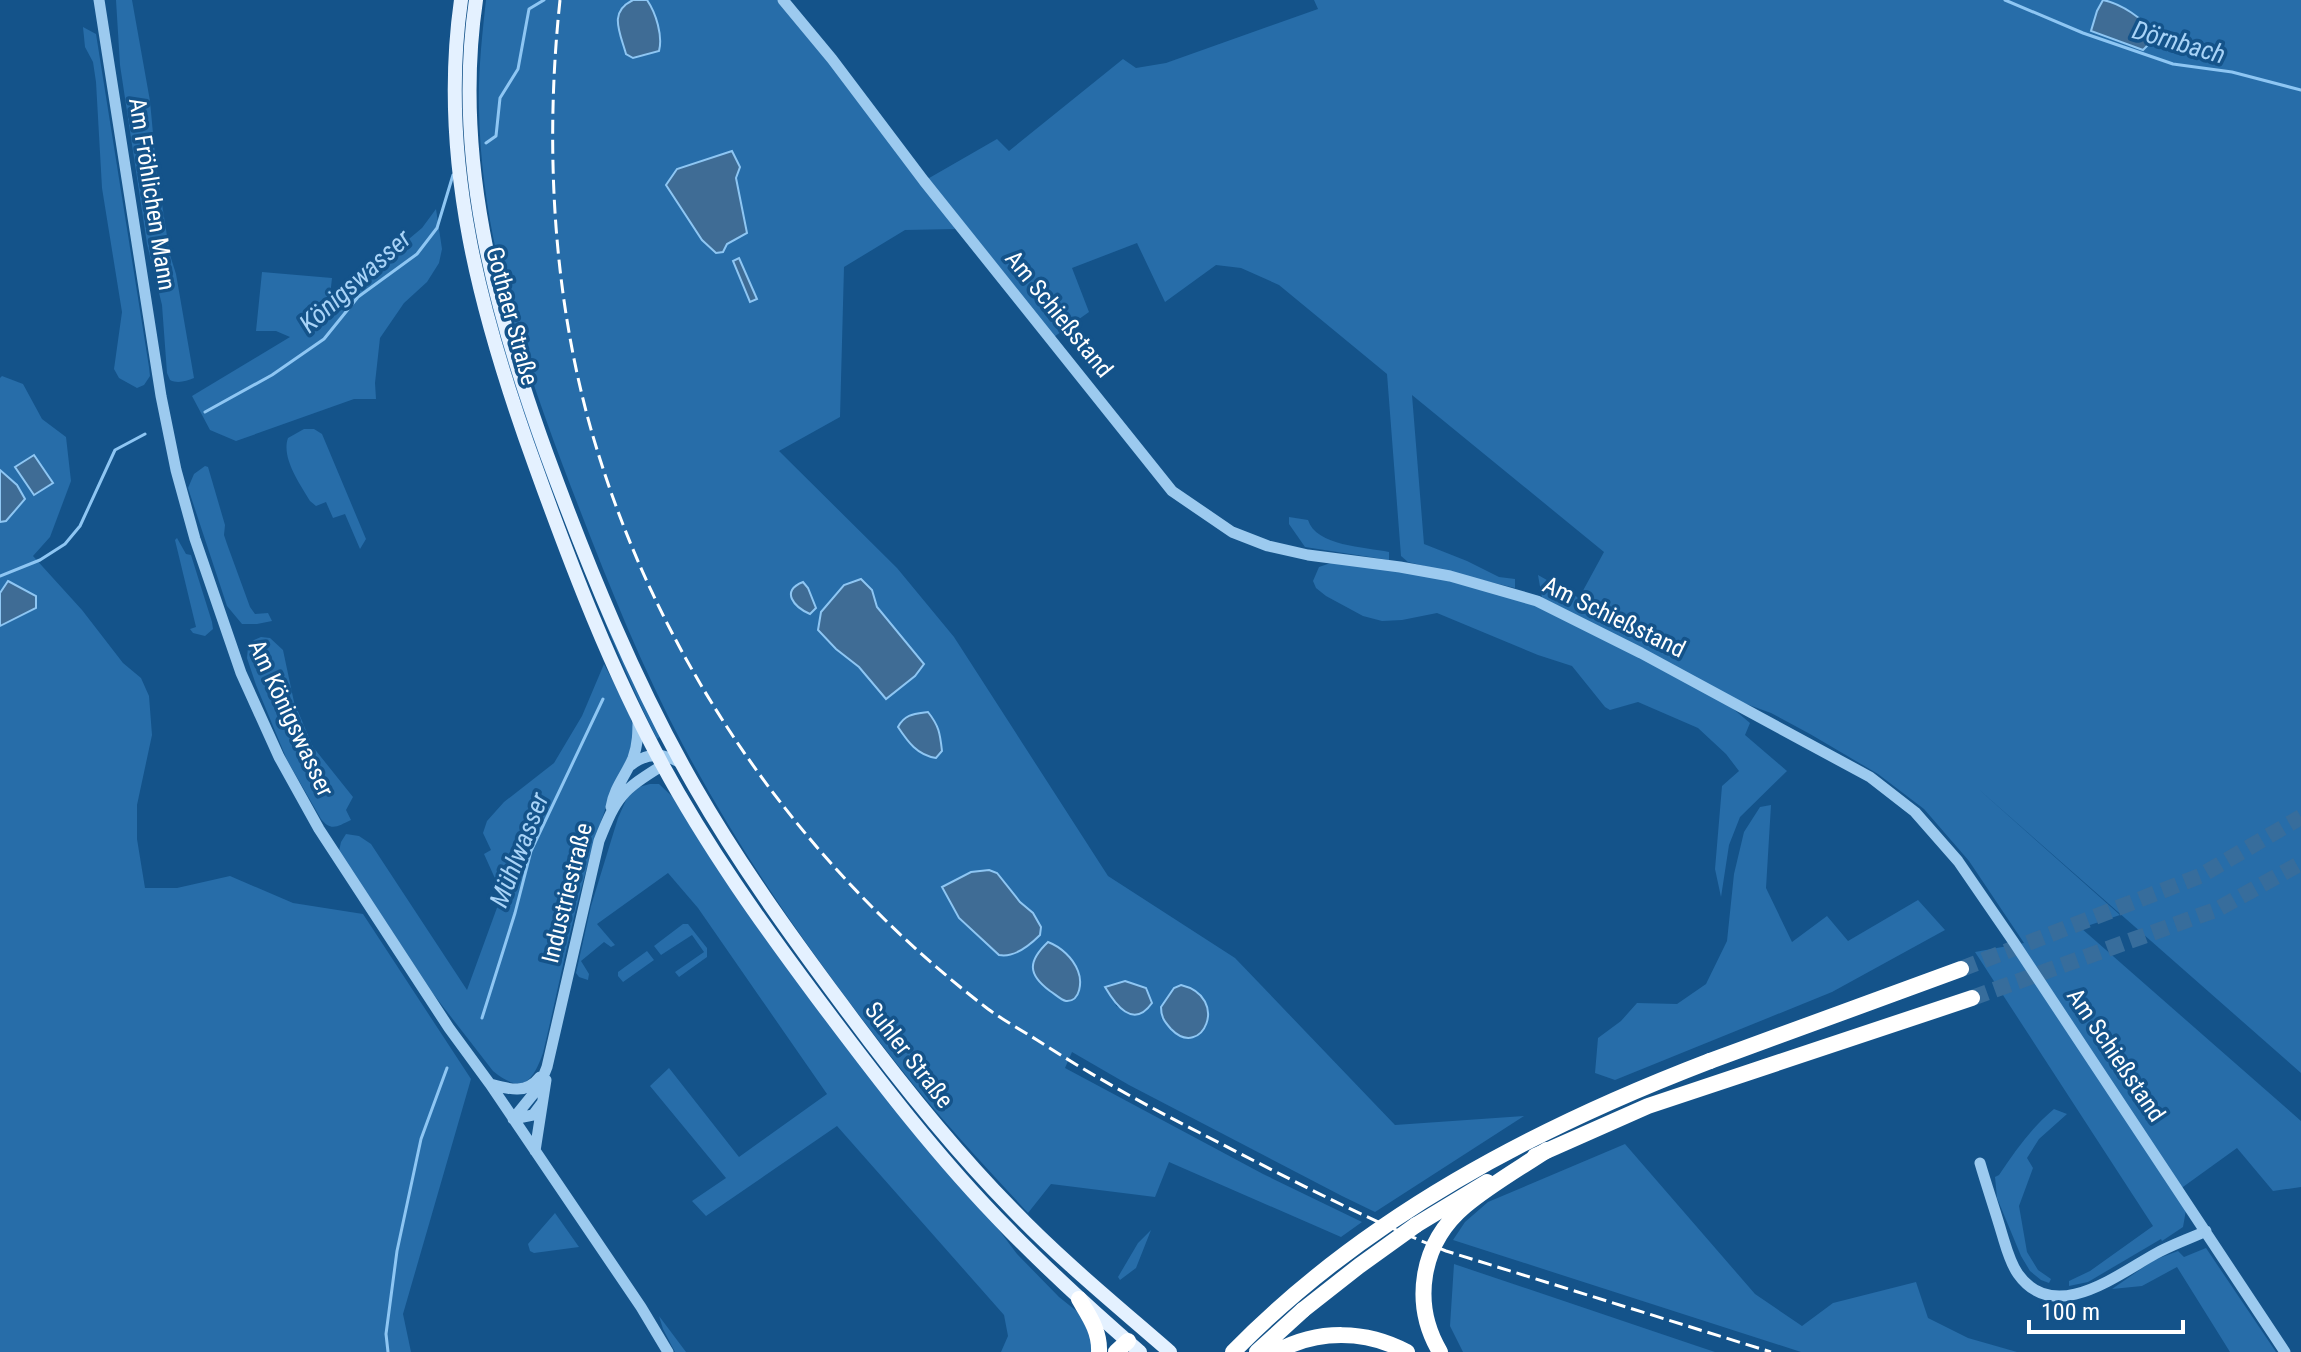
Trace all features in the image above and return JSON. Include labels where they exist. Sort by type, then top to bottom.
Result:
[{"type":"highway","points":[[1233,1352],[1336,1262],[1418,1204],[1488,1162],[1643,1086],[1961,969]]},
{"type":"highway","points":[[1257,1352],[1303,1310],[1416,1225],[1474,1189],[1547,1150],[1648,1106],[1972,998]]},
{"type":"highway","points":[[1440,1352],[1429,1328],[1423,1299],[1425,1270],[1436,1240],[1464,1206],[1547,1150]]},
{"type":"highway","points":[[1079,1299],[1096,1328],[1099,1352]]},
{"type":"highway","points":[[1276,1352],[1305,1340],[1336,1335],[1371,1338],[1407,1352]]},
{"type":"main road","name":"Gothaer Straße","points":[[461,0],[455,58],[455,127],[463,207],[474,267],[515,412],[599,629],[638,717]]},
{"type":"main road","name":"Gothaer Straße","points":[[476,0],[469,110],[475,188],[489,267],[529,405],[579,540],[669,738]]},
{"type":"main road","name":"Suhler Straße","points":[[638,717],[735,885],[889,1094],[978,1197],[1128,1348]]},
{"type":"main road","points":[[662,759],[669,738]]},
{"type":"main road","name":"Suhler Straße","points":[[669,738],[735,851],[796,943],[899,1081],[1009,1207],[1065,1262],[1170,1352]]},
{"type":"main road","points":[[1128,1348],[1140,1326]]},
{"type":"street","name":"Am Fröhlichen Mann","points":[[99,0],[161,396]]},
{"type":"street","name":"Am Schießstand","points":[[783,0],[1172,491],[1232,532],[1268,546],[1450,576],[1537,601],[1641,653],[1870,777],[1915,812],[1966,872],[2285,1352]]},
{"type":"street","name":"Am Königswasser","points":[[161,396],[176,470],[195,539],[241,673],[267,729],[319,829],[449,1028],[490,1084]]},
{"type":"street","points":[[610,811],[613,795],[636,747],[638,717]]},
{"type":"street","points":[[627,768],[639,759],[662,759],[680,762],[686,770]]},
{"type":"street","name":"Industriestraße","points":[[535,1151],[550,1055],[599,841],[610,811],[631,784],[662,759]]},
{"type":"street","name":"Industriestraße","points":[[490,1084],[515,1090],[531,1086],[542,1075],[550,1055]]},
{"type":"street","name":"Industriestraße","points":[[513,1119],[539,1087],[550,1055]]},
{"type":"street","points":[[490,1084],[641,1307],[668,1352]]},
{"type":"street","points":[[513,1119],[533,1115],[543,1102]]},
{"type":"street","points":[[1980,1163],[2017,1274],[2035,1291],[2058,1296],[2075,1295],[2206,1231]]},
{"type":"shaded area","points":[[116,0],[132,0],[150,101],[156,166],[170,255],[194,378],[182,382],[170,380],[167,373],[162,305],[147,244],[120,65]]},
{"type":"shaded area","points":[[469,0],[467,35],[491,294],[661,736],[657,739],[613,642],[547,477],[503,345],[485,278],[472,210],[465,141],[463,71]]},
{"type":"shaded area","points":[[486,0],[633,0],[623,5],[618,27],[626,53],[633,57],[653,9],[647,0],[783,0],[924,181],[997,139],[1009,151],[1123,59],[1136,68],[1166,63],[1318,9],[1314,0],[2301,0],[2301,1073],[1975,786],[2120,915],[2081,928],[2301,1121],[2301,1187],[2273,1191],[2237,1148],[2176,1192],[2186,1210],[2183,1227],[2088,1282],[2069,1286],[2069,1281],[2090,1271],[2153,1226],[1975,952],[2024,943],[1969,861],[1924,809],[1878,774],[1810,734],[1771,713],[1713,692],[1750,723],[1745,735],[1787,771],[1740,817],[1729,845],[1721,897],[1715,869],[1722,786],[1739,771],[1698,728],[1638,702],[1610,710],[1572,666],[1437,613],[1382,621],[1363,616],[1326,596],[1313,581],[1319,567],[1339,560],[1542,598],[1538,575],[1579,598],[1604,552],[1412,395],[1424,544],[1499,577],[1515,579],[1515,588],[1408,562],[1401,556],[1387,374],[1279,285],[1241,268],[1216,265],[1165,302],[1137,243],[1072,268],[1089,312],[1051,339],[949,214],[955,229],[905,230],[844,267],[840,417],[779,451],[897,568],[954,637],[1108,876],[1235,958],[1395,1125],[1524,1116],[1375,1212],[1129,1085],[1072,1052],[1065,1068],[1263,1174],[1362,1222],[1341,1237],[1169,1162],[1155,1197],[1051,1184],[1028,1213],[905,1074],[786,915],[707,789],[637,650],[554,441],[522,349],[497,255],[488,207],[479,109]],"holes":[[[736,178],[747,232],[727,244],[702,240],[666,185]],[[872,590],[876,606],[924,664],[886,698],[859,667],[836,649]],[[997,873],[1033,913],[1031,944],[1007,956],[999,955],[959,918],[943,887]],[[1048,942],[1065,952],[1074,963],[1065,1001],[1042,985],[1042,947]],[[1135,985],[1146,988],[1152,1003],[1147,1009],[1134,1014],[1116,1006],[1114,998]],[[1180,985],[1199,995],[1206,1006],[1205,1027],[1166,1023],[1161,1018],[1173,991]]]},
{"type":"shaded area","points":[[633,0],[647,0],[656,18],[660,39],[659,51],[633,58],[626,54],[618,17],[625,5]]},
{"type":"shaded area","points":[[2103,0],[2131,12],[2149,28],[2152,34],[2143,50],[2091,31]]},
{"type":"shaded area","points":[[83,27],[96,34],[149,367],[150,376],[144,385],[137,388],[119,378],[114,369],[122,312],[102,188],[96,82],[93,62],[85,47]]},
{"type":"shaded area","points":[[732,151],[740,167],[736,178],[747,233],[727,244],[723,252],[716,253],[702,240],[666,185],[677,169]]},
{"type":"shaded area","points":[[436,209],[442,249],[439,263],[427,282],[404,303],[380,338],[376,399],[354,399],[236,441],[210,430],[192,396],[290,337],[276,331],[256,331],[262,272],[332,278],[329,305],[359,273],[385,259],[422,228]]},
{"type":"shaded area","points":[[739,258],[757,299],[750,302],[733,261]]},
{"type":"shaded area","points":[[2,376],[23,384],[42,419],[66,437],[71,481],[50,537],[33,556],[82,610],[123,663],[141,678],[149,696],[152,735],[137,805],[137,839],[145,888],[177,888],[230,876],[293,903],[363,914],[471,1079],[403,1314],[411,1352],[0,1352]]},
{"type":"shaded area","points":[[304,429],[314,429],[322,434],[366,539],[360,549],[345,514],[333,518],[326,502],[316,506],[293,471],[287,454],[288,438]]},
{"type":"shaded area","points":[[34,455],[53,483],[34,495],[15,467]]},
{"type":"shaded area","points":[[208,467],[225,525],[224,535],[250,607],[255,614],[268,613],[272,621],[242,624],[227,606],[188,488],[194,474]]},
{"type":"shaded area","points":[[0,470],[17,485],[25,499],[6,521],[0,522]]},
{"type":"shaded area","points":[[1289,517],[1308,520],[1313,529],[1331,540],[1389,552],[1389,560],[1305,547],[1289,524]]},
{"type":"shaded area","points":[[177,538],[186,554],[191,555],[212,622],[213,629],[205,636],[190,629],[196,627]]},
{"type":"shaded area","points":[[861,579],[872,590],[877,607],[924,664],[915,676],[886,699],[859,667],[818,630],[821,612],[844,585]]},
{"type":"shaded area","points":[[8,581],[36,596],[36,608],[0,626],[0,593]]},
{"type":"shaded area","points":[[803,582],[816,608],[810,614],[792,599],[792,590]]},
{"type":"shaded area","points":[[261,637],[270,638],[283,650],[294,702],[313,747],[353,797],[346,810],[351,820],[335,827],[325,823],[287,760],[247,658],[248,647]]},
{"type":"shaded area","points":[[604,664],[631,720],[634,746],[629,763],[607,804],[588,865],[543,1053],[530,1078],[518,1084],[493,1071],[434,995],[339,851],[346,834],[359,836],[371,844],[467,990],[502,894],[484,854],[491,850],[483,833],[487,821],[504,802],[554,763],[582,716]]},
{"type":"shaded area","points":[[928,712],[941,739],[942,751],[936,758],[918,751],[898,727],[907,717]]},
{"type":"shaded area","points":[[659,784],[677,801],[1017,1254],[1059,1297],[1084,1317],[1093,1332],[1093,1352],[1001,1352],[1008,1336],[1004,1315],[837,1126],[706,1216],[692,1201],[726,1178],[650,1086],[669,1068],[739,1157],[827,1094],[698,908],[668,873],[597,924],[615,945],[611,947],[604,942],[581,961],[589,974],[588,980],[576,973],[591,906],[618,818],[627,798],[639,787]]},
{"type":"shaded area","points":[[1771,805],[1766,888],[1792,942],[1827,916],[1848,941],[1918,900],[1945,930],[1832,992],[1615,1080],[1595,1073],[1598,1038],[1621,1021],[1637,1003],[1677,1004],[1706,984],[1727,941],[1734,874],[1744,832],[1760,807]]},
{"type":"shaded area","points":[[989,870],[997,873],[1033,913],[1041,927],[1036,939],[1010,955],[999,955],[959,918],[942,887],[971,872]]},
{"type":"shaded area","points":[[683,924],[688,924],[707,948],[707,957],[679,977],[675,972],[704,952],[692,935],[661,955],[654,946]]},
{"type":"shaded area","points":[[1048,942],[1066,954],[1078,971],[1079,990],[1071,1000],[1064,1000],[1050,991],[1034,973],[1034,961]]},
{"type":"shaded area","points":[[647,951],[654,960],[623,982],[618,972]]},
{"type":"shaded area","points":[[1125,981],[1146,988],[1152,1003],[1145,1011],[1138,1014],[1125,1012],[1105,987]]},
{"type":"shaded area","points":[[1181,985],[1196,992],[1205,1001],[1208,1013],[1201,1032],[1193,1037],[1182,1037],[1171,1029],[1162,1014],[1161,1007],[1174,988]]},
{"type":"shaded area","points":[[2054,1109],[2067,1114],[2039,1139],[2027,1158],[2033,1168],[2019,1206],[2027,1252],[2038,1270],[2051,1279],[2049,1283],[2030,1271],[2021,1256],[1997,1198],[1995,1177]]},
{"type":"shaded area","points":[[1625,1144],[1755,1294],[1802,1326],[1833,1303],[1916,1282],[1928,1318],[1968,1338],[2017,1352],[1801,1352],[1453,1240],[1465,1222],[1488,1202]]},
{"type":"shaded area","points":[[555,1213],[579,1247],[530,1251],[528,1244]]},
{"type":"shaded area","points":[[1151,1230],[1136,1268],[1120,1280],[1118,1277],[1138,1243]]},
{"type":"shaded area","points":[[2206,1248],[2276,1352],[2230,1352],[2177,1267],[2142,1286],[2112,1289],[2154,1260],[2178,1251],[2184,1257]]},
{"type":"shaded area","points":[[1454,1264],[1715,1352],[1463,1352],[1450,1326]]},
{"type":"shaded area","points":[[659,1316],[686,1352],[675,1352]]},
{"type":"waterway","name":"Königswasser","points":[[486,143],[496,136],[500,98],[518,69],[529,9],[544,0]]},
{"type":"waterway","name":"Dörnbach","points":[[2005,0],[2083,33],[2173,64],[2232,72],[2301,90]]},
{"type":"waterway","name":"Königswasser","points":[[205,412],[272,375],[324,339],[358,297],[417,254],[437,228],[453,175]]},
{"type":"waterway","name":"Königswasser","points":[[0,576],[40,560],[65,544],[80,526],[115,450],[145,434]]},
{"type":"waterway","name":"Mühlwasser","points":[[482,1018],[531,851],[603,699]]},
{"type":"waterway","name":"Mühlwasser","points":[[388,1352],[386,1334],[397,1251],[421,1139],[447,1068]]},
{"type":"tunnel","points":[[1961,969],[2200,876],[2301,817]]},
{"type":"tunnel","points":[[1972,998],[2218,909],[2301,863]]},
{"type":"railway","points":[[560,0],[553,114],[556,230],[571,345],[599,456],[628,537],[663,615],[704,690],[751,762],[803,830],[860,895],[922,954],[1000,1017],[1119,1090],[1294,1181],[1446,1251],[1771,1352]]}]
